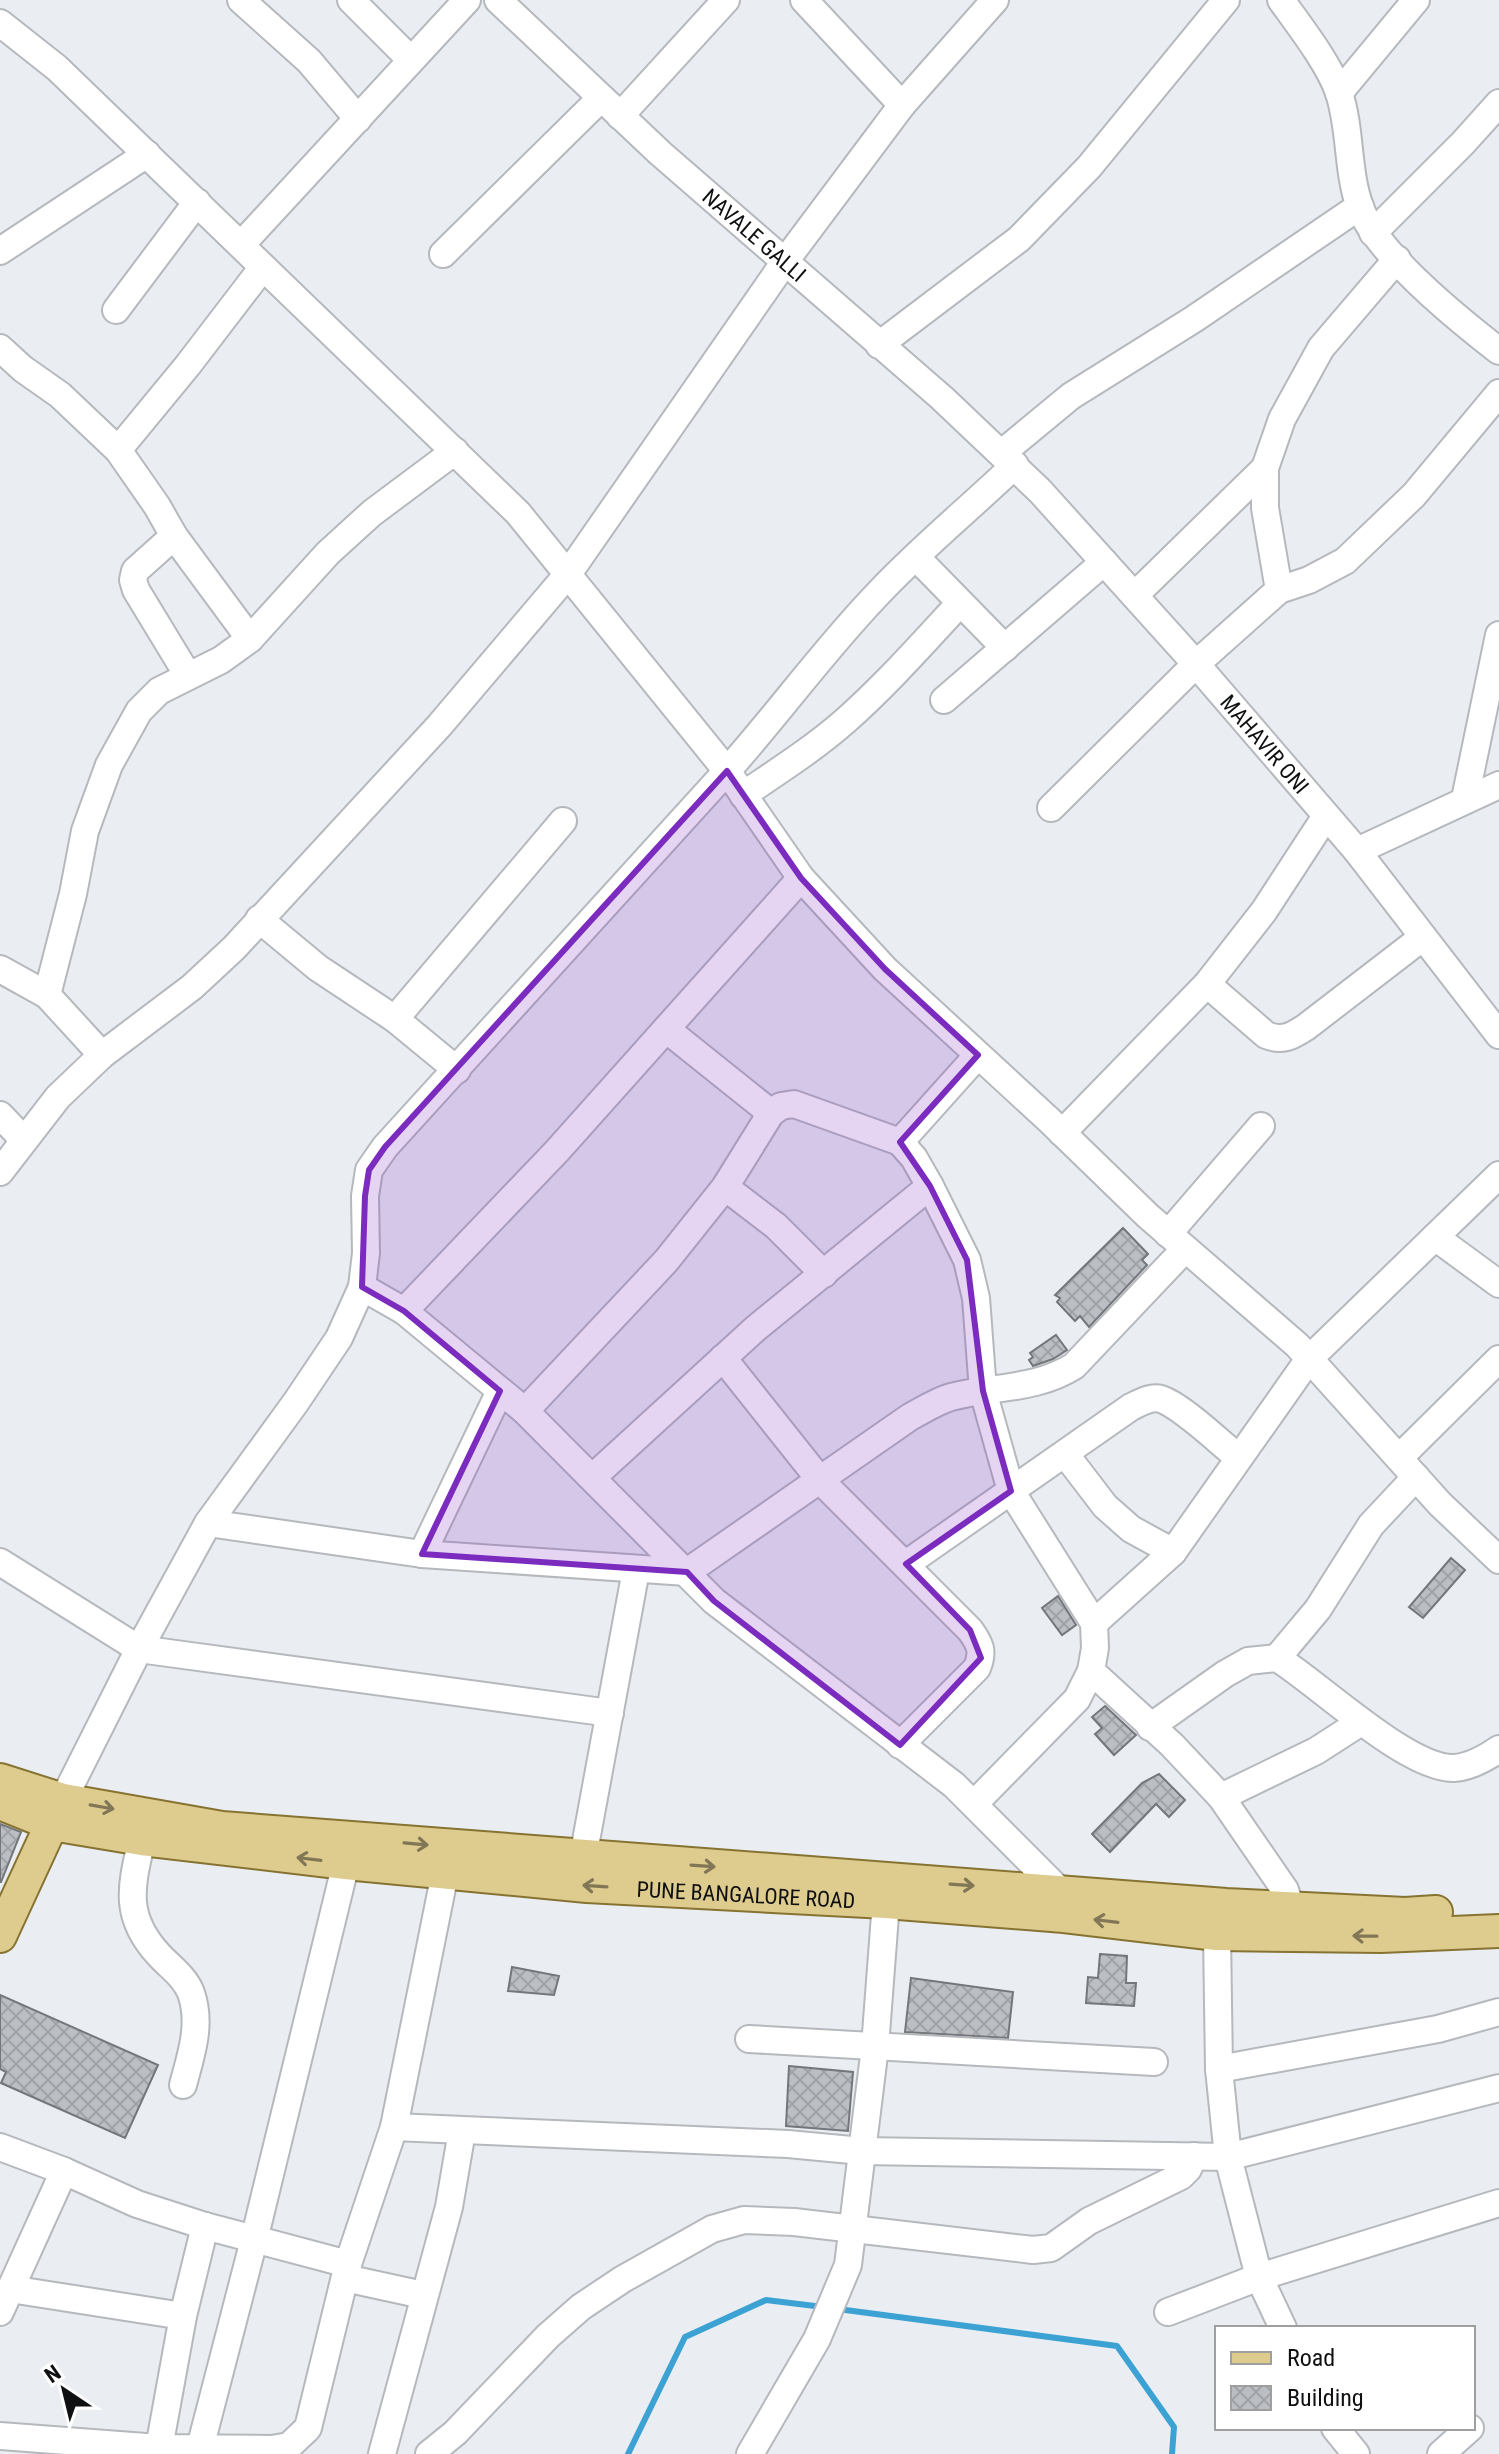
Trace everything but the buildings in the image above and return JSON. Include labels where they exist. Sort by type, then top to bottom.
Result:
[{"type":"main road","name":"PUNE BANGALORE ROAD","points":[[0,1780],[57,1812],[142,1839],[445,1873],[587,1886],[886,1902],[1064,1916],[1217,1934],[1381,1936],[1499,1931]]},
{"type":"main road","name":"PUNE BANGALORE ROAD","points":[[0,1803],[57,1812],[222,1828],[1061,1892],[1405,1914],[1499,1908]]},
{"type":"main road","points":[[0,1936],[57,1812]]},
{"type":"street","points":[[241,0],[309,61],[358,119]]},
{"type":"street","points":[[351,0],[411,60]]},
{"type":"street","points":[[241,245],[467,0]]},
{"type":"street","name":"NAVALE GALLI","points":[[498,0],[660,153],[786,260],[1009,459]]},
{"type":"street","points":[[620,116],[726,0]]},
{"type":"street","points":[[804,0],[902,105]]},
{"type":"street","points":[[0,1172],[58,1097],[102,1055],[192,987],[439,726],[568,574],[786,260],[902,105],[995,0]]},
{"type":"street","points":[[879,345],[1019,239],[1089,167],[1226,0]]},
{"type":"street","points":[[1281,0],[1309,39],[1339,93],[1360,206],[1373,233],[1459,320],[1499,351]]},
{"type":"street","points":[[1339,93],[1416,0]]},
{"type":"street","points":[[0,23],[57,68],[518,513],[727,771],[801,878],[885,969],[1177,1242],[1309,1359],[1408,1468],[1499,1560]]},
{"type":"street","points":[[443,254],[601,98]]},
{"type":"street","points":[[1373,233],[1499,103]]},
{"type":"street","points":[[0,251],[147,154]]},
{"type":"street","points":[[116,310],[197,202]]},
{"type":"street","points":[[57,1812],[139,1649],[208,1523],[339,1338],[362,1287],[366,1253],[365,1196],[369,1170],[385,1147],[769,724],[833,642],[1071,396],[1194,319],[1360,206]]},
{"type":"street","points":[[1279,590],[1265,508],[1265,468],[1282,419],[1321,348],[1397,259]]},
{"type":"street","points":[[118,450],[263,267]]},
{"type":"street","points":[[0,348],[60,395],[118,450],[174,536],[250,639]]},
{"type":"street","points":[[1051,808],[1196,664],[1279,590],[1309,580],[1345,561],[1414,495],[1499,393]]},
{"type":"street","points":[[47,995],[73,894],[85,831],[109,765],[139,711],[159,691],[187,674],[221,660],[250,639],[328,553],[372,513],[455,451]]},
{"type":"street","name":"MAHAVIR ONI","points":[[1009,459],[1135,595],[1357,851],[1499,1035]]},
{"type":"street","points":[[1135,595],[1265,468]]},
{"type":"street","points":[[174,536],[135,571],[133,580],[187,674]]},
{"type":"street","points":[[916,557],[1005,648]]},
{"type":"street","points":[[944,700],[1104,562]]},
{"type":"street","points":[[743,795],[841,724],[881,688],[960,603]]},
{"type":"street","points":[[1465,799],[1499,635]]},
{"type":"street","points":[[1357,851],[1499,785]]},
{"type":"street","points":[[1062,1133],[1207,984],[1264,911],[1326,816]]},
{"type":"street","points":[[395,1019],[563,821]]},
{"type":"street","points":[[404,1311],[557,1151],[801,878]]},
{"type":"street","points":[[259,919],[318,968],[395,1019],[457,1070]]},
{"type":"street","points":[[1207,984],[1266,1035],[1278,1040],[1306,1027],[1423,937]]},
{"type":"street","points":[[0,969],[47,995],[102,1055]]},
{"type":"street","points":[[666,1029],[771,1113]]},
{"type":"street","points":[[900,1142],[978,1055]]},
{"type":"street","points":[[525,1411],[666,1261],[725,1187],[771,1113],[781,1106],[794,1104],[900,1142],[914,1158],[930,1186],[967,1260],[976,1298],[983,1391],[1011,1491],[1094,1623],[1095,1648],[1091,1671],[1077,1699],[974,1804]]},
{"type":"street","points":[[0,1115],[23,1139]]},
{"type":"street","points":[[208,1523],[422,1554],[687,1572],[910,1417],[947,1398],[1038,1383],[1057,1377],[1074,1366],[1177,1242],[1261,1126]]},
{"type":"street","points":[[1094,1623],[1173,1552],[1309,1359],[1499,1175]]},
{"type":"street","points":[[593,1477],[755,1329],[930,1186]]},
{"type":"street","points":[[725,1187],[776,1226],[824,1274]]},
{"type":"street","points":[[1435,1237],[1499,1284]]},
{"type":"street","points":[[362,1287],[404,1311],[525,1411],[714,1601],[954,1785],[1061,1892]]},
{"type":"street","points":[[723,1358],[820,1480],[906,1564],[970,1630],[981,1646],[977,1668],[900,1745]]},
{"type":"street","points":[[1277,1658],[1318,1609],[1408,1468],[1499,1359]]},
{"type":"street","points":[[422,1554],[500,1391]]},
{"type":"street","points":[[906,1564],[1131,1407],[1148,1399],[1161,1399],[1179,1410],[1238,1457]]},
{"type":"street","points":[[1066,1455],[1105,1506],[1131,1529],[1173,1552]]},
{"type":"street","points":[[0,1562],[139,1649],[610,1713]]},
{"type":"street","points":[[583,1857],[636,1570]]},
{"type":"street","points":[[1150,1727],[1248,1661],[1277,1658],[1361,1722],[1427,1763],[1452,1768],[1474,1764],[1499,1749]]},
{"type":"street","points":[[1091,1671],[1199,1771],[1221,1797],[1285,1890],[1291,1908]]},
{"type":"street","points":[[1221,1797],[1316,1751],[1361,1722]]},
{"type":"street","points":[[142,1839],[131,1886],[134,1916],[143,1935],[191,1991],[196,2016],[196,2033],[183,2085]]},
{"type":"street","points":[[200,2448],[346,1863]]},
{"type":"street","points":[[0,2436],[159,2448],[288,2450],[308,2428],[346,2271],[394,2127],[445,1873]]},
{"type":"street","points":[[750,2454],[817,2339],[848,2265],[875,2047],[886,1902]]},
{"type":"street","points":[[1217,1934],[1219,2069],[1228,2157],[1259,2277],[1282,2326]]},
{"type":"street","points":[[1219,2069],[1438,2029],[1499,2012]]},
{"type":"street","points":[[749,2039],[1154,2062]]},
{"type":"street","points":[[394,2127],[788,2144],[862,2151],[1228,2157],[1499,2088]]},
{"type":"street","points":[[382,2454],[449,2207],[462,2131]]},
{"type":"street","points":[[0,2147],[64,2171],[137,2204],[423,2295]]},
{"type":"street","points":[[429,2454],[455,2433],[548,2336],[581,2307],[623,2279],[712,2229],[744,2220],[853,2228],[1020,2249],[1051,2248],[1089,2221],[1181,2176],[1194,2156]]},
{"type":"street","points":[[64,2171],[5,2300],[183,2316]]},
{"type":"street","points":[[1168,2312],[1259,2277],[1499,2203]]},
{"type":"street","points":[[159,2448],[183,2316],[205,2226]]},
{"type":"street","points":[[1337,2430],[1354,2452]]},
{"type":"street","points":[[1441,2454],[1468,2430]]},
{"type":"highlighted area","points":[[727,771],[801,878],[885,969],[978,1055],[900,1142],[930,1186],[967,1260],[983,1391],[1011,1491],[906,1564],[970,1630],[981,1658],[900,1745],[714,1601],[687,1572],[422,1554],[500,1391],[404,1311],[362,1287],[365,1196],[369,1170],[385,1147]]},
{"type":"waterway","points":[[628,2454],[685,2337],[766,2300],[823,2307]]},
{"type":"waterway","points":[[838,2309],[1117,2346],[1174,2427],[1172,2454]]}]
